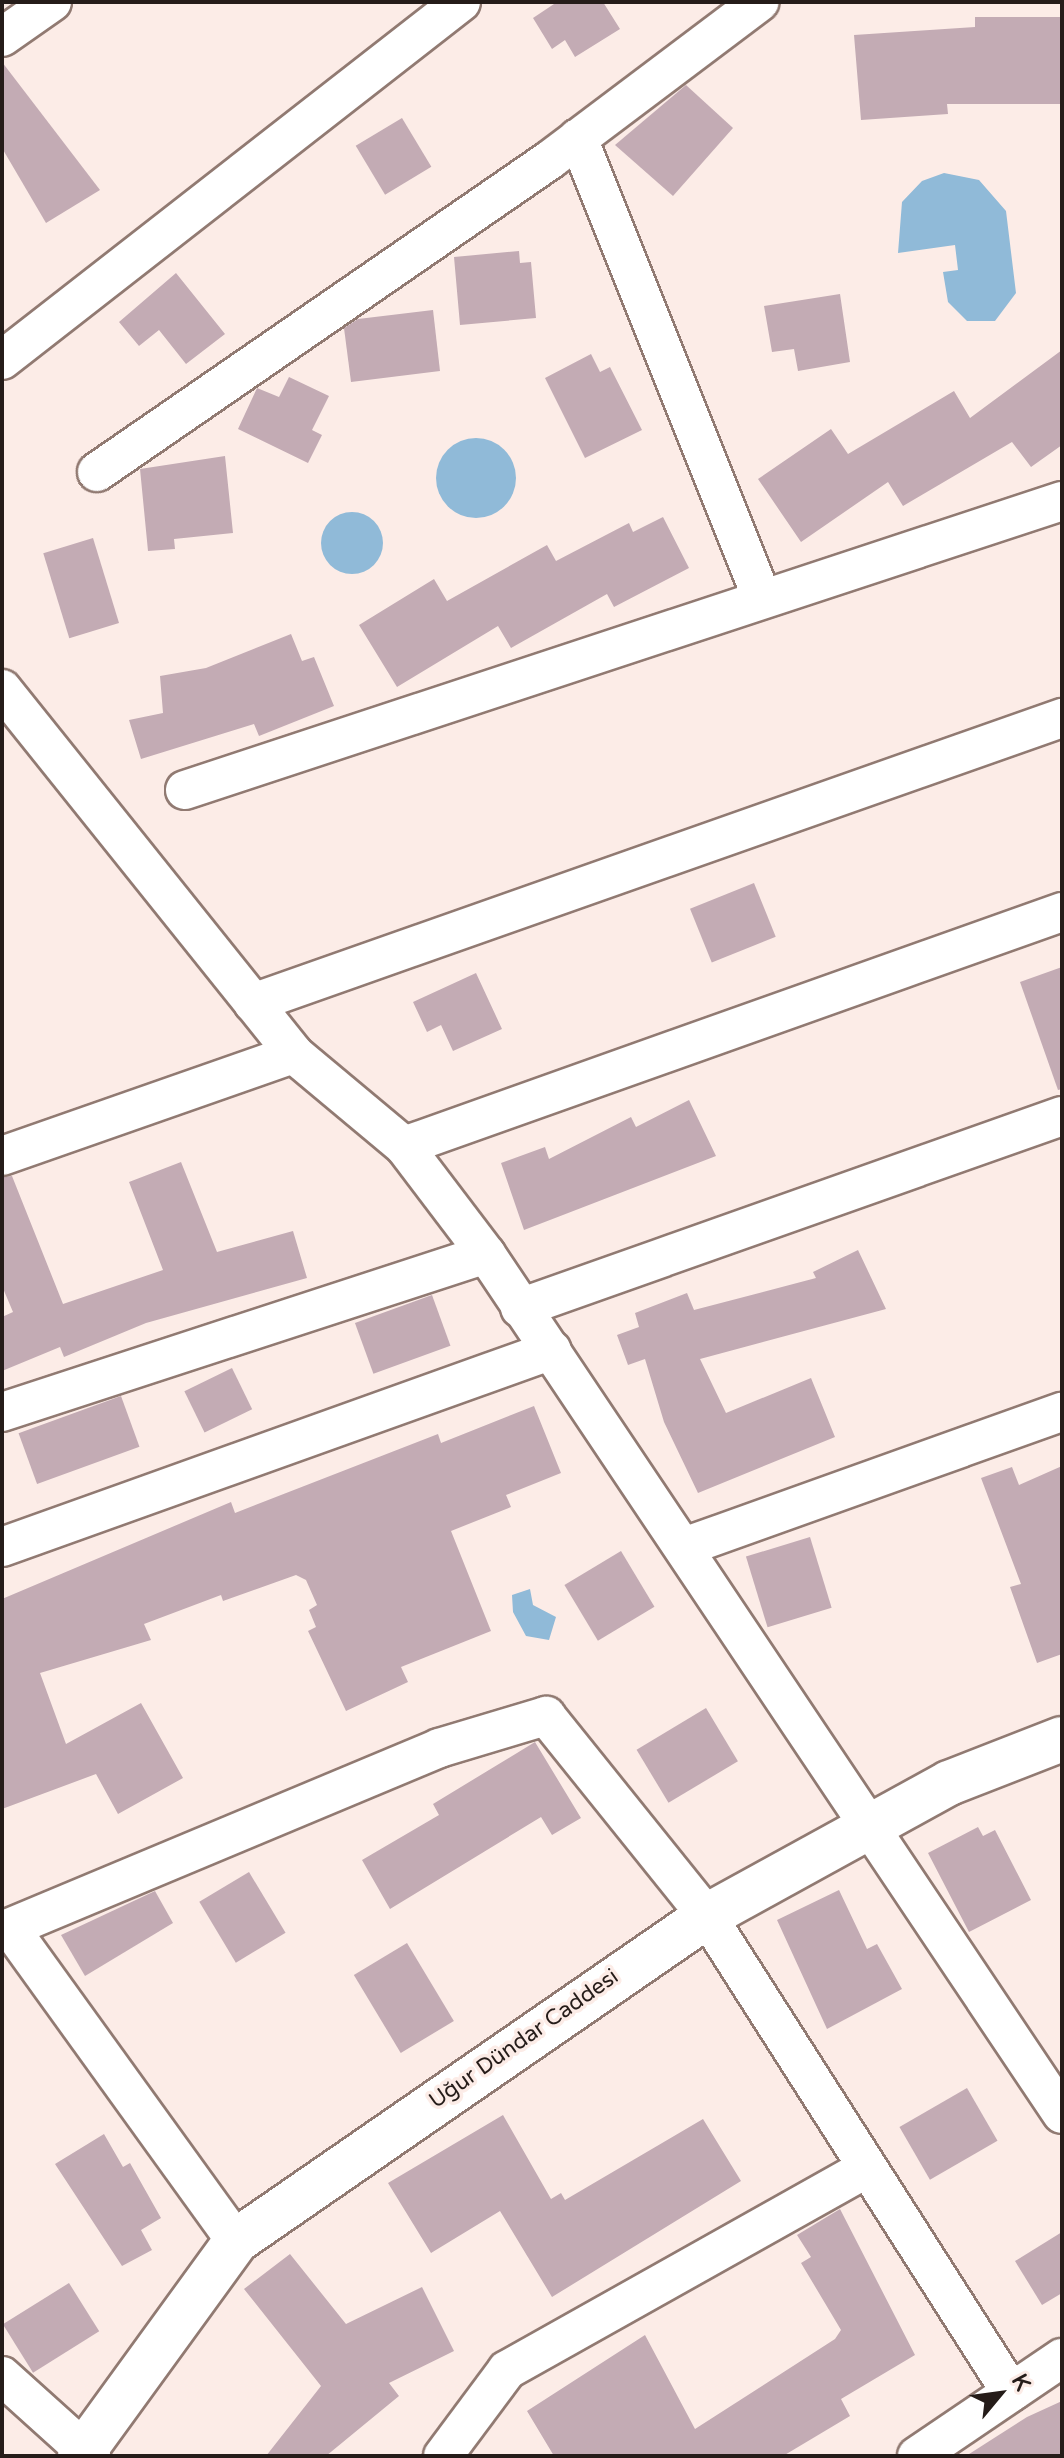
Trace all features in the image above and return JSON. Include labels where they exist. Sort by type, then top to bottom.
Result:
[{"type":"street","points":[[2,37],[52,2]]},
{"type":"street","points":[[2,360],[461,2]]},
{"type":"street","points":[[97,472],[578,138],[759,2]]},
{"type":"street","points":[[578,138],[762,598]]},
{"type":"street","points":[[185,790],[1062,501]]},
{"type":"street","points":[[2,689],[294,1054],[404,1146],[486,1254],[684,1547],[866,1828],[1056,2099]]},
{"type":"street","points":[[253,1003],[1062,718]]},
{"type":"street","points":[[404,1146],[1062,912]]},
{"type":"street","points":[[2,1156],[294,1054]]},
{"type":"street","points":[[520,1308],[1062,1116]]},
{"type":"street","points":[[2,1412],[486,1254]]},
{"type":"street","points":[[2,1547],[552,1350]]},
{"type":"street","points":[[684,1547],[1062,1412]]},
{"type":"street","points":[[236,2241],[6,1929],[439,1748],[546,1716],[707,1916],[1011,2392]]},
{"type":"street","name":"Uğur Dündar Caddesi","points":[[84,2455],[236,2241],[707,1916],[949,1783],[1062,1739]]},
{"type":"street","points":[[443,2456],[507,2370],[867,2168]]},
{"type":"street","points":[[917,2456],[1062,2358]]},
{"type":"street","points":[[2,2376],[84,2455]]},
{"type":"water","points":[[944,173],[979,180],[1006,211],[1016,293],[995,321],[967,321],[948,302],[943,272],[958,270],[955,245],[898,253],[902,202],[922,181]]},
{"type":"water","points":[[476,438],[491,441],[504,450],[513,463],[516,478],[513,493],[504,506],[491,515],[476,518],[461,515],[448,506],[439,493],[436,478],[439,463],[448,450],[461,441]]},
{"type":"water","points":[[352,512],[364,514],[374,521],[381,531],[381,555],[374,565],[364,572],[352,574],[340,572],[330,565],[323,555],[321,543],[323,531],[330,521],[340,514]]},
{"type":"water","points":[[530,1589],[533,1605],[556,1617],[549,1640],[526,1636],[513,1612],[512,1595]]},
{"type":"building","points":[[557,2],[603,2],[620,29],[575,57],[565,40],[552,49],[533,18]]},
{"type":"building","points":[[975,17],[1062,17],[1062,104],[947,104],[948,114],[861,120],[854,35],[975,27]]},
{"type":"building","points":[[2,62],[100,190],[46,223],[2,148]]},
{"type":"building","points":[[686,85],[733,128],[673,196],[615,145]]},
{"type":"building","points":[[402,118],[431,167],[385,195],[356,146]]},
{"type":"building","points":[[519,251],[520,263],[531,262],[536,318],[460,325],[454,257]]},
{"type":"building","points":[[176,273],[225,334],[186,364],[159,330],[139,346],[119,322]]},
{"type":"building","points":[[840,294],[850,362],[798,371],[794,349],[772,352],[764,306]]},
{"type":"building","points":[[433,310],[440,371],[351,382],[344,328],[358,319]]},
{"type":"building","points":[[1062,350],[1062,445],[1031,467],[1012,442],[903,506],[888,482],[801,542],[758,479],[831,429],[848,454],[954,391],[970,418]]},
{"type":"building","points":[[591,354],[600,372],[610,367],[642,430],[585,458],[545,378]]},
{"type":"building","points":[[289,377],[329,396],[312,430],[322,435],[308,463],[238,429],[257,388],[279,397]]},
{"type":"building","points":[[225,456],[233,533],[174,539],[175,549],[148,551],[140,469]]},
{"type":"building","points":[[663,517],[689,568],[614,607],[607,594],[511,648],[498,626],[397,687],[359,625],[434,579],[447,601],[547,545],[556,561],[629,523],[633,532]]},
{"type":"building","points":[[93,538],[119,623],[69,638],[43,553]]},
{"type":"building","points":[[291,634],[302,661],[314,657],[334,706],[259,736],[254,724],[141,759],[129,720],[163,713],[160,676],[206,668]]},
{"type":"building","points":[[754,883],[776,937],[712,963],[690,909]]},
{"type":"building","points":[[1062,967],[1062,1089],[1058,1090],[1020,982]]},
{"type":"building","points":[[476,973],[502,1029],[453,1051],[441,1025],[427,1032],[413,1002]]},
{"type":"building","points":[[689,1100],[716,1156],[524,1230],[501,1163],[545,1147],[549,1159],[631,1117],[636,1127]]},
{"type":"building","points":[[181,1162],[217,1252],[293,1231],[307,1278],[146,1323],[64,1357],[60,1347],[2,1371],[2,1317],[13,1312],[2,1286],[2,1177],[12,1176],[63,1304],[163,1270],[129,1182]]},
{"type":"building","points":[[858,1250],[886,1309],[700,1359],[726,1413],[811,1378],[835,1437],[698,1493],[664,1422],[645,1359],[628,1365],[617,1335],[639,1327],[635,1313],[687,1293],[694,1310],[816,1278],[813,1272]]},
{"type":"building","points":[[432,1295],[450,1346],[373,1374],[355,1323]]},
{"type":"building","points":[[232,1368],[252,1409],[205,1433],[184,1391]]},
{"type":"building","points":[[121,1396],[139,1447],[37,1484],[19,1433]]},
{"type":"building","points":[[534,1406],[561,1473],[506,1495],[511,1507],[451,1531],[491,1631],[401,1667],[408,1682],[346,1711],[308,1631],[316,1627],[309,1610],[317,1605],[306,1580],[296,1575],[223,1601],[221,1595],[144,1624],[151,1640],[40,1673],[66,1744],[141,1703],[183,1778],[118,1814],[96,1774],[2,1809],[2,1599],[231,1502],[235,1513],[438,1434],[441,1443]]},
{"type":"building","points":[[1062,1466],[1062,1654],[1037,1663],[1010,1587],[1021,1584],[981,1478],[1012,1467],[1019,1485]]},
{"type":"building","points":[[810,1537],[832,1608],[768,1627],[746,1557]]},
{"type":"building","points":[[621,1551],[654,1607],[598,1641],[564,1585]]},
{"type":"building","points":[[706,1708],[738,1761],[669,1803],[637,1750]]},
{"type":"building","points":[[535,1742],[581,1818],[552,1835],[541,1817],[390,1909],[362,1860],[439,1815],[433,1804]]},
{"type":"building","points":[[978,1827],[983,1836],[995,1830],[1031,1900],[969,1932],[928,1853]]},
{"type":"building","points":[[249,1872],[286,1933],[236,1963],[199,1902]]},
{"type":"building","points":[[839,1890],[867,1949],[877,1944],[902,1989],[827,2029],[777,1920]]},
{"type":"building","points":[[155,1891],[173,1923],[85,1976],[61,1935]]},
{"type":"building","points":[[407,1943],[454,2021],[401,2053],[354,1975]]},
{"type":"building","points":[[967,2088],[998,2141],[930,2180],[899,2127]]},
{"type":"building","points":[[503,2115],[551,2199],[561,2193],[565,2200],[703,2119],[741,2181],[552,2297],[500,2211],[431,2253],[388,2183]]},
{"type":"building","points":[[104,2134],[123,2167],[130,2163],[161,2218],[141,2230],[152,2250],[122,2266],[55,2164]]},
{"type":"building","points":[[840,2209],[915,2355],[841,2399],[850,2416],[783,2456],[554,2456],[527,2411],[645,2335],[695,2429],[835,2339],[841,2330],[801,2263],[811,2257],[797,2235]]},
{"type":"building","points":[[1062,2232],[1062,2293],[1042,2305],[1015,2261]]},
{"type":"building","points":[[290,2254],[346,2324],[422,2287],[454,2351],[389,2383],[399,2396],[326,2456],[266,2456],[321,2386],[244,2289]]},
{"type":"building","points":[[69,2283],[99,2331],[33,2373],[3,2324]]},
{"type":"building","points":[[1062,2401],[1062,2456],[966,2456],[1027,2417]]}]
